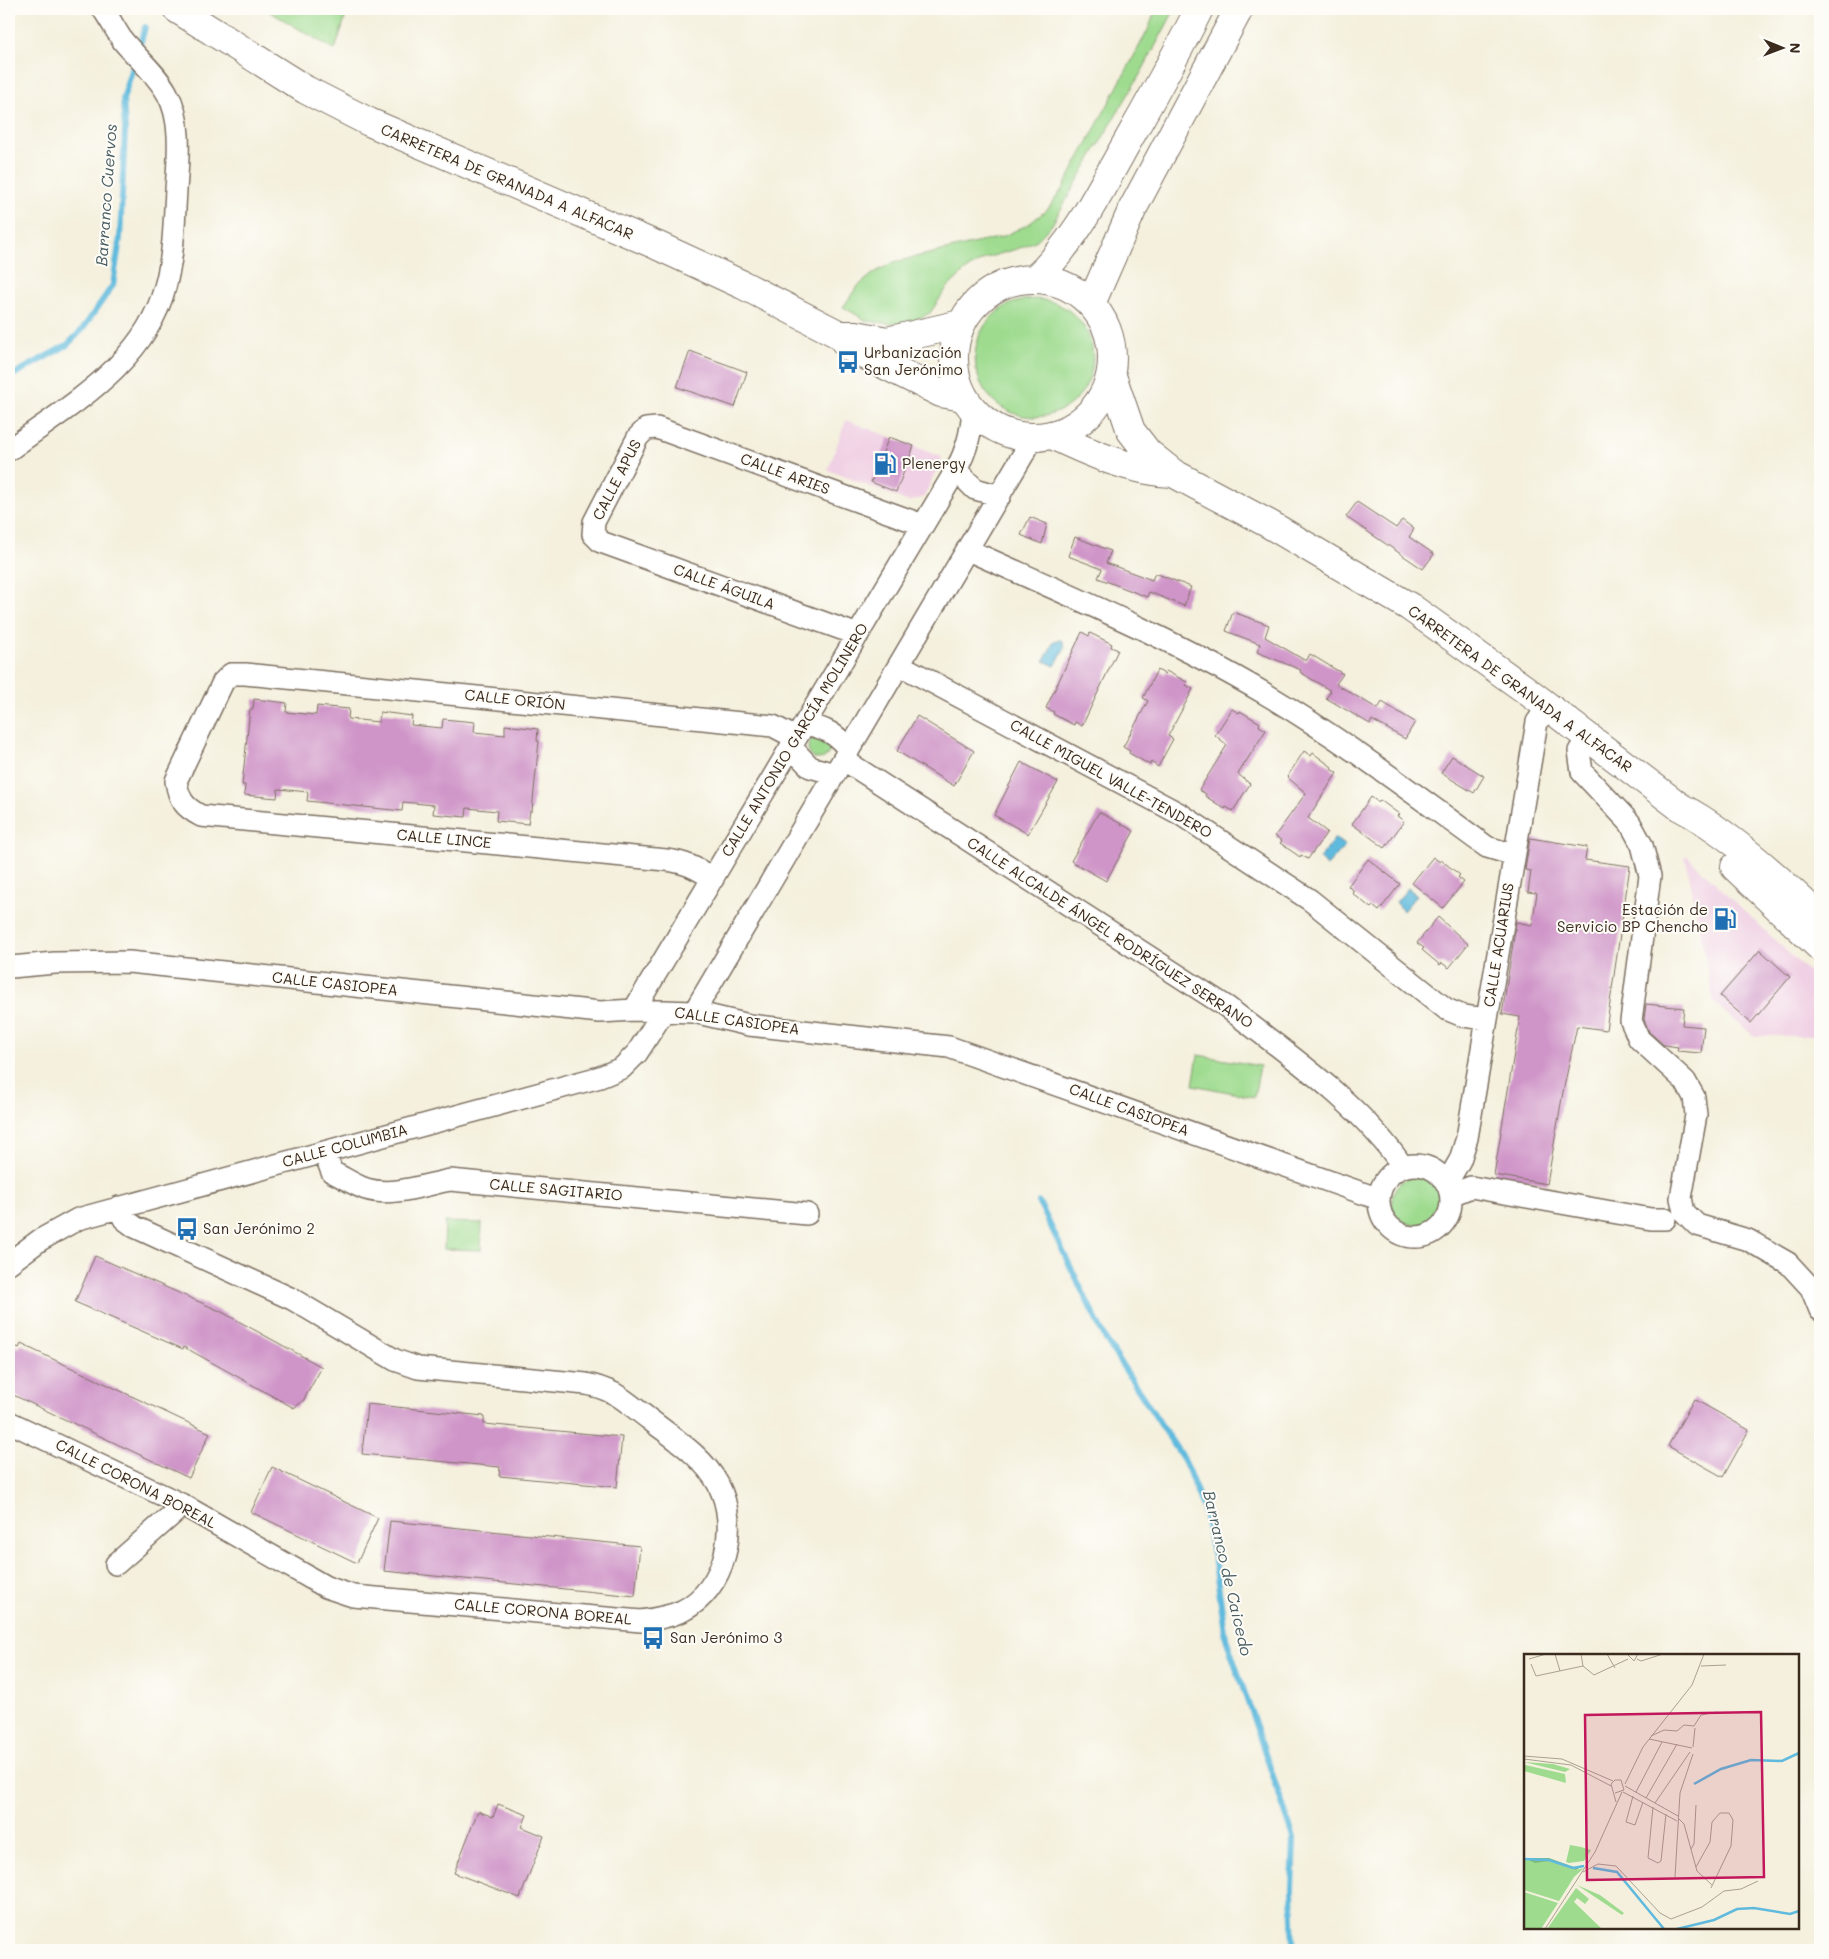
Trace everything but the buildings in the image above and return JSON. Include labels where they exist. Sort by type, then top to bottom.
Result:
[{"type":"main road","points":[[1036,278],[1053,262],[1078,231],[1176,56],[1199,9]]},
{"type":"main road","points":[[1092,304],[1133,208],[1239,9]]},
{"type":"main road","name":"CARRETERA DE GRANADA A ALFACAR","points":[[180,11],[306,90],[368,122],[656,245],[743,285],[840,335],[849,346],[857,351],[968,404]]},
{"type":"main road","points":[[1036,278],[1057,282],[1076,291],[1092,304],[1105,325],[1112,348],[1111,373],[1104,394],[1090,413],[1073,426],[1043,437],[1010,434],[988,424],[968,404],[955,374],[954,348],[961,324],[974,305],[991,290],[1013,280],[1036,278]]},
{"type":"main road","name":"CARRETERA DE GRANADA A ALFACAR","points":[[840,335],[856,335],[887,341],[961,324]]},
{"type":"main road","name":"CARRETERA DE GRANADA A ALFACAR","points":[[1111,373],[1131,431],[1148,453],[1173,473],[1357,574],[1461,642],[1680,807],[1704,820],[1796,895],[1820,918]]},
{"type":"main road","name":"CARRETERA DE GRANADA A ALFACAR","points":[[1043,437],[1148,472],[1173,473]]},
{"type":"main road","name":"CARRETERA DE GRANADA A ALFACAR","points":[[1680,807],[1700,834],[1820,948]]},
{"type":"street","points":[[9,450],[100,382],[132,353],[152,322],[165,289],[172,255],[178,150],[175,116],[168,93],[123,40],[103,9]]},
{"type":"street","name":"CALLE ANTONIO GARCÍA MOLINERO","points":[[634,1010],[965,455],[970,437],[968,404]]},
{"type":"street","name":"CALLE ARIES","points":[[646,429],[657,428],[923,525]]},
{"type":"street","name":"CALLE APUS","points":[[593,534],[594,522],[638,437],[646,429]]},
{"type":"street","points":[[694,1012],[1000,496],[1043,437]]},
{"type":"street","points":[[956,470],[975,489],[1000,496]]},
{"type":"street","name":"CALLE ÁGUILA","points":[[593,534],[601,542],[858,635]]},
{"type":"street","points":[[968,550],[1113,614],[1262,692],[1336,737],[1487,847],[1514,854]]},
{"type":"street","name":"CALLE MIGUEL VALLE-TENDERO","points":[[900,665],[1180,814],[1310,900],[1446,1009],[1463,1016],[1487,1019]]},
{"type":"street","name":"CALLE ORIÓN","points":[[178,797],[176,781],[223,682],[231,674],[773,726],[797,736]]},
{"type":"street","name":"CALLE ACUARIUS","points":[[1449,1189],[1467,1138],[1537,722],[1548,707]]},
{"type":"street","points":[[830,731],[840,738],[843,761],[810,767],[797,736],[830,731]]},
{"type":"street","points":[[1588,738],[1579,751],[1582,772],[1630,823],[1642,845],[1650,876],[1631,1021],[1639,1039],[1685,1081],[1694,1097],[1696,1115],[1681,1198],[1684,1212],[1697,1225],[1748,1240],[1788,1263],[1811,1288],[1820,1310]]},
{"type":"street","name":"CALLE ALCALDE ÁNGEL RODRÍGUEZ SERRANO","points":[[843,761],[1227,1007],[1287,1053],[1351,1108],[1389,1145],[1404,1167]]},
{"type":"street","name":"CALLE LINCE","points":[[178,797],[187,809],[202,816],[666,860],[682,862],[713,879]]},
{"type":"street","name":"CALLE CASIOPEA","points":[[11,966],[55,963],[129,962],[600,1012],[634,1010],[694,1012],[749,1025],[949,1047],[1379,1199]]},
{"type":"street","name":"CALLE COLUMBIA","points":[[9,1264],[40,1240],[78,1219],[600,1077],[622,1068],[637,1053],[664,1011]]},
{"type":"street","name":"CALLE SAGITARIO","points":[[324,1152],[332,1172],[365,1189],[378,1192],[398,1191],[450,1180],[807,1214]]},
{"type":"street","points":[[1416,1164],[1428,1167],[1439,1173],[1449,1189],[1452,1207],[1448,1219],[1440,1228],[1429,1235],[1418,1238],[1400,1234],[1385,1222],[1380,1211],[1379,1199],[1386,1179],[1394,1171],[1404,1167],[1416,1164]]},
{"type":"street","points":[[1449,1189],[1472,1187],[1651,1219],[1665,1219]]},
{"type":"street","name":"CALLE CORONA BOREAL","points":[[9,1422],[183,1505],[326,1588],[353,1596],[641,1621],[665,1617],[682,1611],[698,1599],[712,1584],[722,1565],[727,1547],[728,1526],[726,1505],[718,1484],[707,1467],[692,1453],[617,1395],[601,1387],[586,1384],[418,1368],[395,1360],[292,1299],[135,1227],[124,1219],[119,1207]]},
{"type":"street","points":[[116,1564],[183,1505]]},
{"type":"shaded area","name":"Plenergy","points":[[846,420],[942,457],[924,497],[909,502],[828,470]]},
{"type":"shaded area","name":"Estación de Servicio BP Chencho","points":[[1685,854],[1820,983],[1820,1036],[1754,1036],[1714,1003]]},
{"type":"green space","points":[[265,9],[348,9],[335,50]]},
{"type":"green space","points":[[1156,9],[1175,9],[1142,71],[1051,226],[1037,240],[1020,248],[986,258],[965,271],[947,288],[930,313],[913,321],[893,324],[867,321],[843,307],[857,287],[874,273],[894,262],[1002,237],[1029,224],[1048,209],[1063,188],[1148,30]]},
{"type":"green space","points":[[1034,299],[1057,303],[1076,316],[1089,335],[1093,358],[1089,381],[1076,400],[1057,413],[1034,417],[1011,413],[992,400],[979,381],[975,358],[979,335],[992,316],[1011,303]]},
{"type":"green space","points":[[815,737],[823,737],[830,744],[830,752],[823,759],[815,759],[808,752],[808,744]]},
{"type":"green space","points":[[1198,1055],[1260,1066],[1254,1097],[1193,1085]]},
{"type":"green space","points":[[1411,1177],[1421,1177],[1433,1184],[1440,1196],[1440,1206],[1433,1218],[1421,1225],[1411,1225],[1403,1221],[1396,1214],[1392,1206],[1392,1196],[1396,1188],[1403,1181]]},
{"type":"green space","points":[[445,1222],[482,1223],[481,1250],[444,1249]]},
{"type":"water","points":[[1054,641],[1063,641],[1065,647],[1055,666],[1044,661]]},
{"type":"water","points":[[1335,838],[1345,846],[1327,866],[1320,858]]},
{"type":"water","points":[[1408,888],[1417,895],[1403,911],[1396,902]]},
{"type":"waterway","name":"Barranco Cuervos","points":[[138,52],[145,27]]},
{"type":"waterway","name":"Barranco Cuervos","points":[[9,377],[67,345],[82,330],[113,285],[120,238],[125,129],[123,99],[135,61]]},
{"type":"waterway","name":"Barranco de Caicedo","points":[[1039,1202],[1107,1342],[1184,1460],[1202,1505],[1214,1556],[1226,1638],[1294,1838],[1292,1890],[1294,1950]]},
{"type":"place","name":"Urbanización San Jerónimo","points":[[848,362]]},
{"type":"place","name":"Plenergy","points":[[885,464]]},
{"type":"place","name":"Estación de Servicio BP Chencho","points":[[1725,919]]},
{"type":"place","name":"San Jerónimo 2","points":[[187,1229]]},
{"type":"place","name":"San Jerónimo 3","points":[[653,1638]]}]
